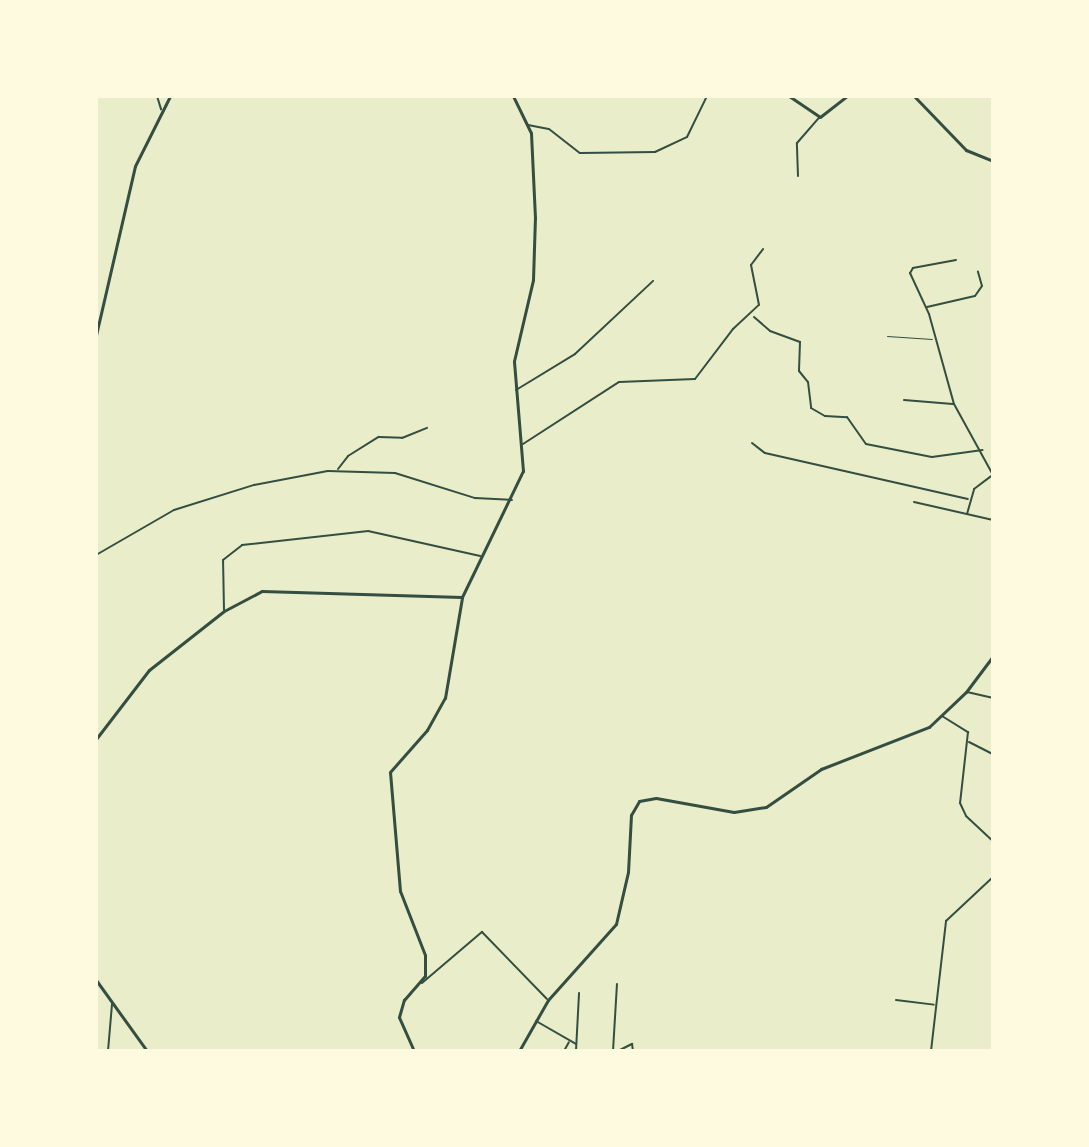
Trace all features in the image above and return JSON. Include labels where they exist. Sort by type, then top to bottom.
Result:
[{"type":"street","points":[[157,96],[161,111]]},
{"type":"street","points":[[96,335],[132,177],[170,96]]},
{"type":"street","points":[[422,983],[423,941],[400,891],[390,772],[427,730],[449,688],[462,597],[512,500],[523,471],[523,444],[515,391],[515,351],[534,268],[528,125],[513,96]]},
{"type":"street","points":[[528,125],[549,129],[580,153],[655,152],[687,137],[707,96]]},
{"type":"street","points":[[789,96],[820,117]]},
{"type":"street","points":[[798,176],[799,137],[847,96]]},
{"type":"street","points":[[914,96],[966,150],[993,161]]},
{"type":"street","points":[[523,444],[619,382],[657,377],[692,380],[733,329],[753,316],[759,305],[751,265],[763,249]]},
{"type":"street","points":[[956,260],[913,268],[910,273],[937,339],[954,404],[983,450],[993,475],[968,499],[967,515]]},
{"type":"street","points":[[926,307],[975,296],[982,286],[978,272]]},
{"type":"street","points":[[515,391],[575,354],[653,281]]},
{"type":"street","points":[[753,316],[770,331],[800,342],[799,371],[808,382],[809,405],[825,416],[847,417],[866,444],[932,457],[983,450]]},
{"type":"street","points":[[904,400],[954,404]]},
{"type":"street","points":[[337,470],[348,456],[379,437],[402,438],[427,428]]},
{"type":"street","points":[[752,443],[765,453],[968,499]]},
{"type":"street","points":[[96,555],[174,510],[254,485],[337,470],[395,473],[475,498],[512,500]]},
{"type":"street","points":[[914,502],[993,520]]},
{"type":"street","points":[[224,611],[223,560],[242,545],[368,531],[482,556]]},
{"type":"street","points":[[96,739],[149,670],[224,611],[273,588],[462,597]]},
{"type":"street","points":[[519,1051],[548,1000],[616,924],[626,884],[631,815],[639,801],[656,798],[755,811],[821,769],[916,733],[942,716],[966,692],[993,656]]},
{"type":"street","points":[[966,692],[993,698]]},
{"type":"street","points":[[942,716],[967,731],[962,811],[993,841]]},
{"type":"street","points":[[968,741],[993,754]]},
{"type":"street","points":[[931,1051],[946,921],[993,877]]},
{"type":"street","points":[[414,1051],[399,1017],[404,1000],[482,932],[548,1000]]},
{"type":"street","points":[[96,980],[147,1051]]},
{"type":"street","points":[[617,984],[616,1051],[632,1044],[633,1051]]},
{"type":"street","points":[[576,1051],[579,993]]},
{"type":"street","points":[[896,1000],[935,1006]]},
{"type":"street","points":[[108,1051],[112,1004]]},
{"type":"street","points":[[535,1021],[576,1044]]},
{"type":"street","points":[[564,1051],[570,1040]]},
{"type":"path","points":[[887,336],[937,339]]}]
